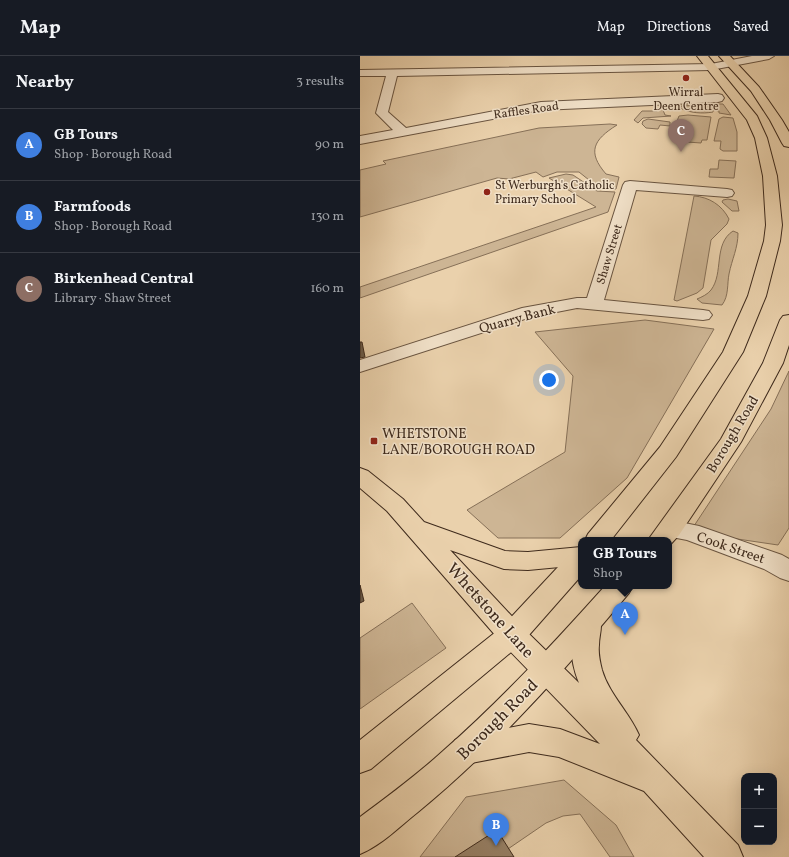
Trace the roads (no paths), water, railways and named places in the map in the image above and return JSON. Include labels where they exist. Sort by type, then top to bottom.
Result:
[{"type":"main road","points":[[717,61],[755,89],[789,142]]},
{"type":"main road","points":[[599,537],[668,452],[733,352],[757,296],[772,241],[774,225],[770,176],[761,138],[753,119],[717,61]]},
{"type":"main road","name":"Borough Road","points":[[665,534],[730,442],[773,363],[789,320]]},
{"type":"main road","name":"Whetstone Lane","points":[[360,476],[395,505],[512,635],[654,779],[726,857]]},
{"type":"main road","points":[[416,528],[504,560],[528,561],[578,557]]},
{"type":"main road","points":[[360,759],[512,635],[578,560]]},
{"type":"main road","name":"Borough Road","points":[[360,838],[444,770],[466,750],[546,670],[617,589]]},
{"type":"main road","name":"Whetstone Lane","points":[[589,623],[585,649],[590,678],[613,720],[654,779]]},
{"type":"main road","name":"Whetstone Lane","points":[[466,750],[529,738],[560,744],[654,779]]},
{"type":"street","points":[[360,73],[717,61],[769,56]]},
{"type":"street","points":[[392,73],[382,113],[402,132]]},
{"type":"street","name":"Raffles Road","points":[[360,140],[541,106],[718,98]]},
{"type":"street","name":"Shaw Street","points":[[594,304],[630,185],[706,186],[727,193]]},
{"type":"street","name":"Quarry Bank","points":[[360,366],[528,312],[577,303],[703,315]]},
{"type":"street","name":"Cook Street","points":[[665,534],[690,532],[766,559],[789,571]]},
{"type":"place","name":"Wirral Deen Centre","points":[[686,78]]},
{"type":"place","name":"Birkenhead Central","points":[[681,152]]},
{"type":"place","name":"St Werburgh's Catholic Primary School","points":[[487,192]]},
{"type":"place","name":"WHETSTONE LANE/BOROUGH ROAD","points":[[374,441]]},
{"type":"place","name":"GB Tours","points":[[625,635]]},
{"type":"place","name":"Farmfoods","points":[[496,846]]}]
